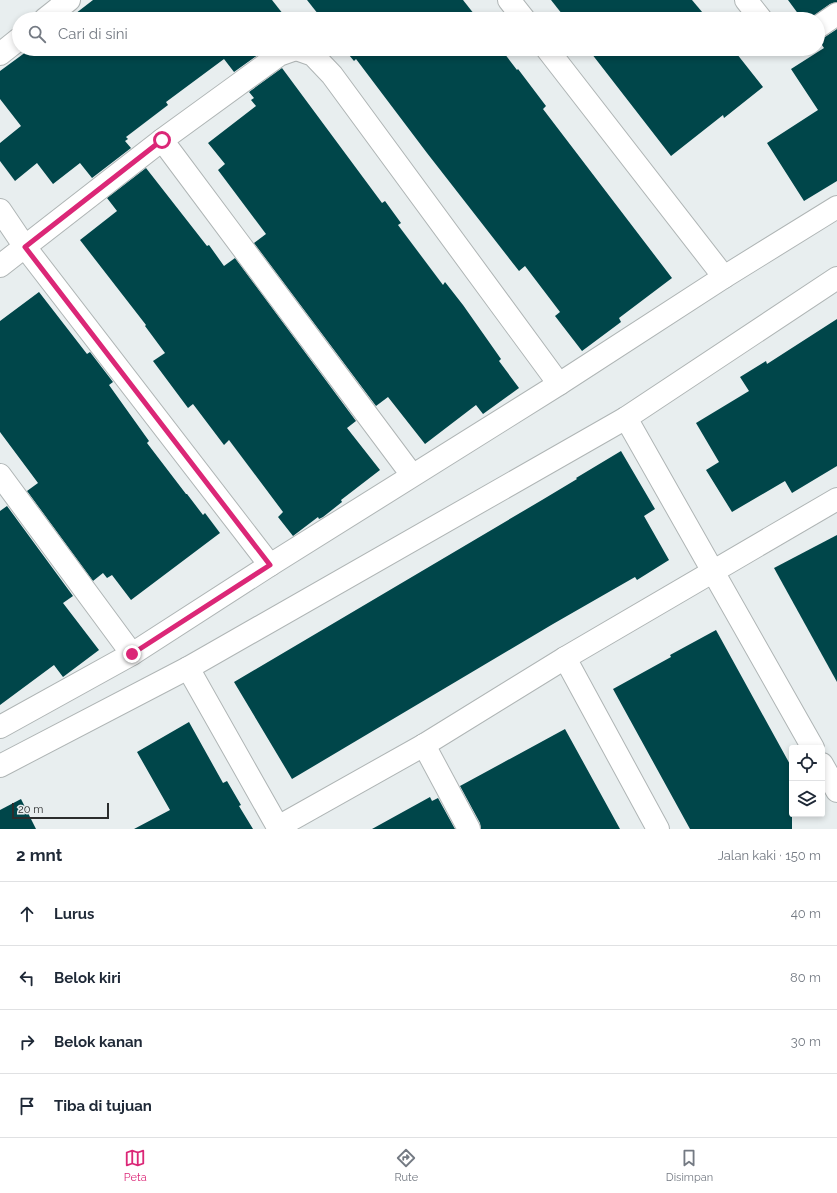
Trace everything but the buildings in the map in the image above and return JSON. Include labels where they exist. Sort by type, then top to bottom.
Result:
[{"type":"street","points":[[54,12],[69,0]]},
{"type":"street","points":[[509,0],[518,12]]},
{"type":"street","points":[[746,0],[755,12]]},
{"type":"street","points":[[825,22],[837,14]]},
{"type":"street","points":[[0,54],[12,45]]},
{"type":"street","points":[[0,266],[162,140],[278,56]]},
{"type":"street","points":[[314,56],[332,75],[559,384]]},
{"type":"street","points":[[552,56],[724,277]]},
{"type":"street","points":[[162,140],[412,475]]},
{"type":"street","points":[[0,727],[132,654],[412,475],[559,384],[724,277],[837,207]]},
{"type":"street","points":[[0,210],[25,247],[270,565]]},
{"type":"street","points":[[0,766],[188,668],[626,418],[837,278]]},
{"type":"street","points":[[626,418],[811,745]]},
{"type":"street","points":[[0,475],[132,654]]},
{"type":"street","points":[[188,668],[279,828],[424,745],[565,658],[837,499]]},
{"type":"street","points":[[565,658],[658,829]]},
{"type":"street","points":[[424,745],[469,829]]},
{"type":"street","points":[[825,769],[837,791]]},
{"type":"route","points":[[132,654],[270,565],[25,247],[162,140]]}]
